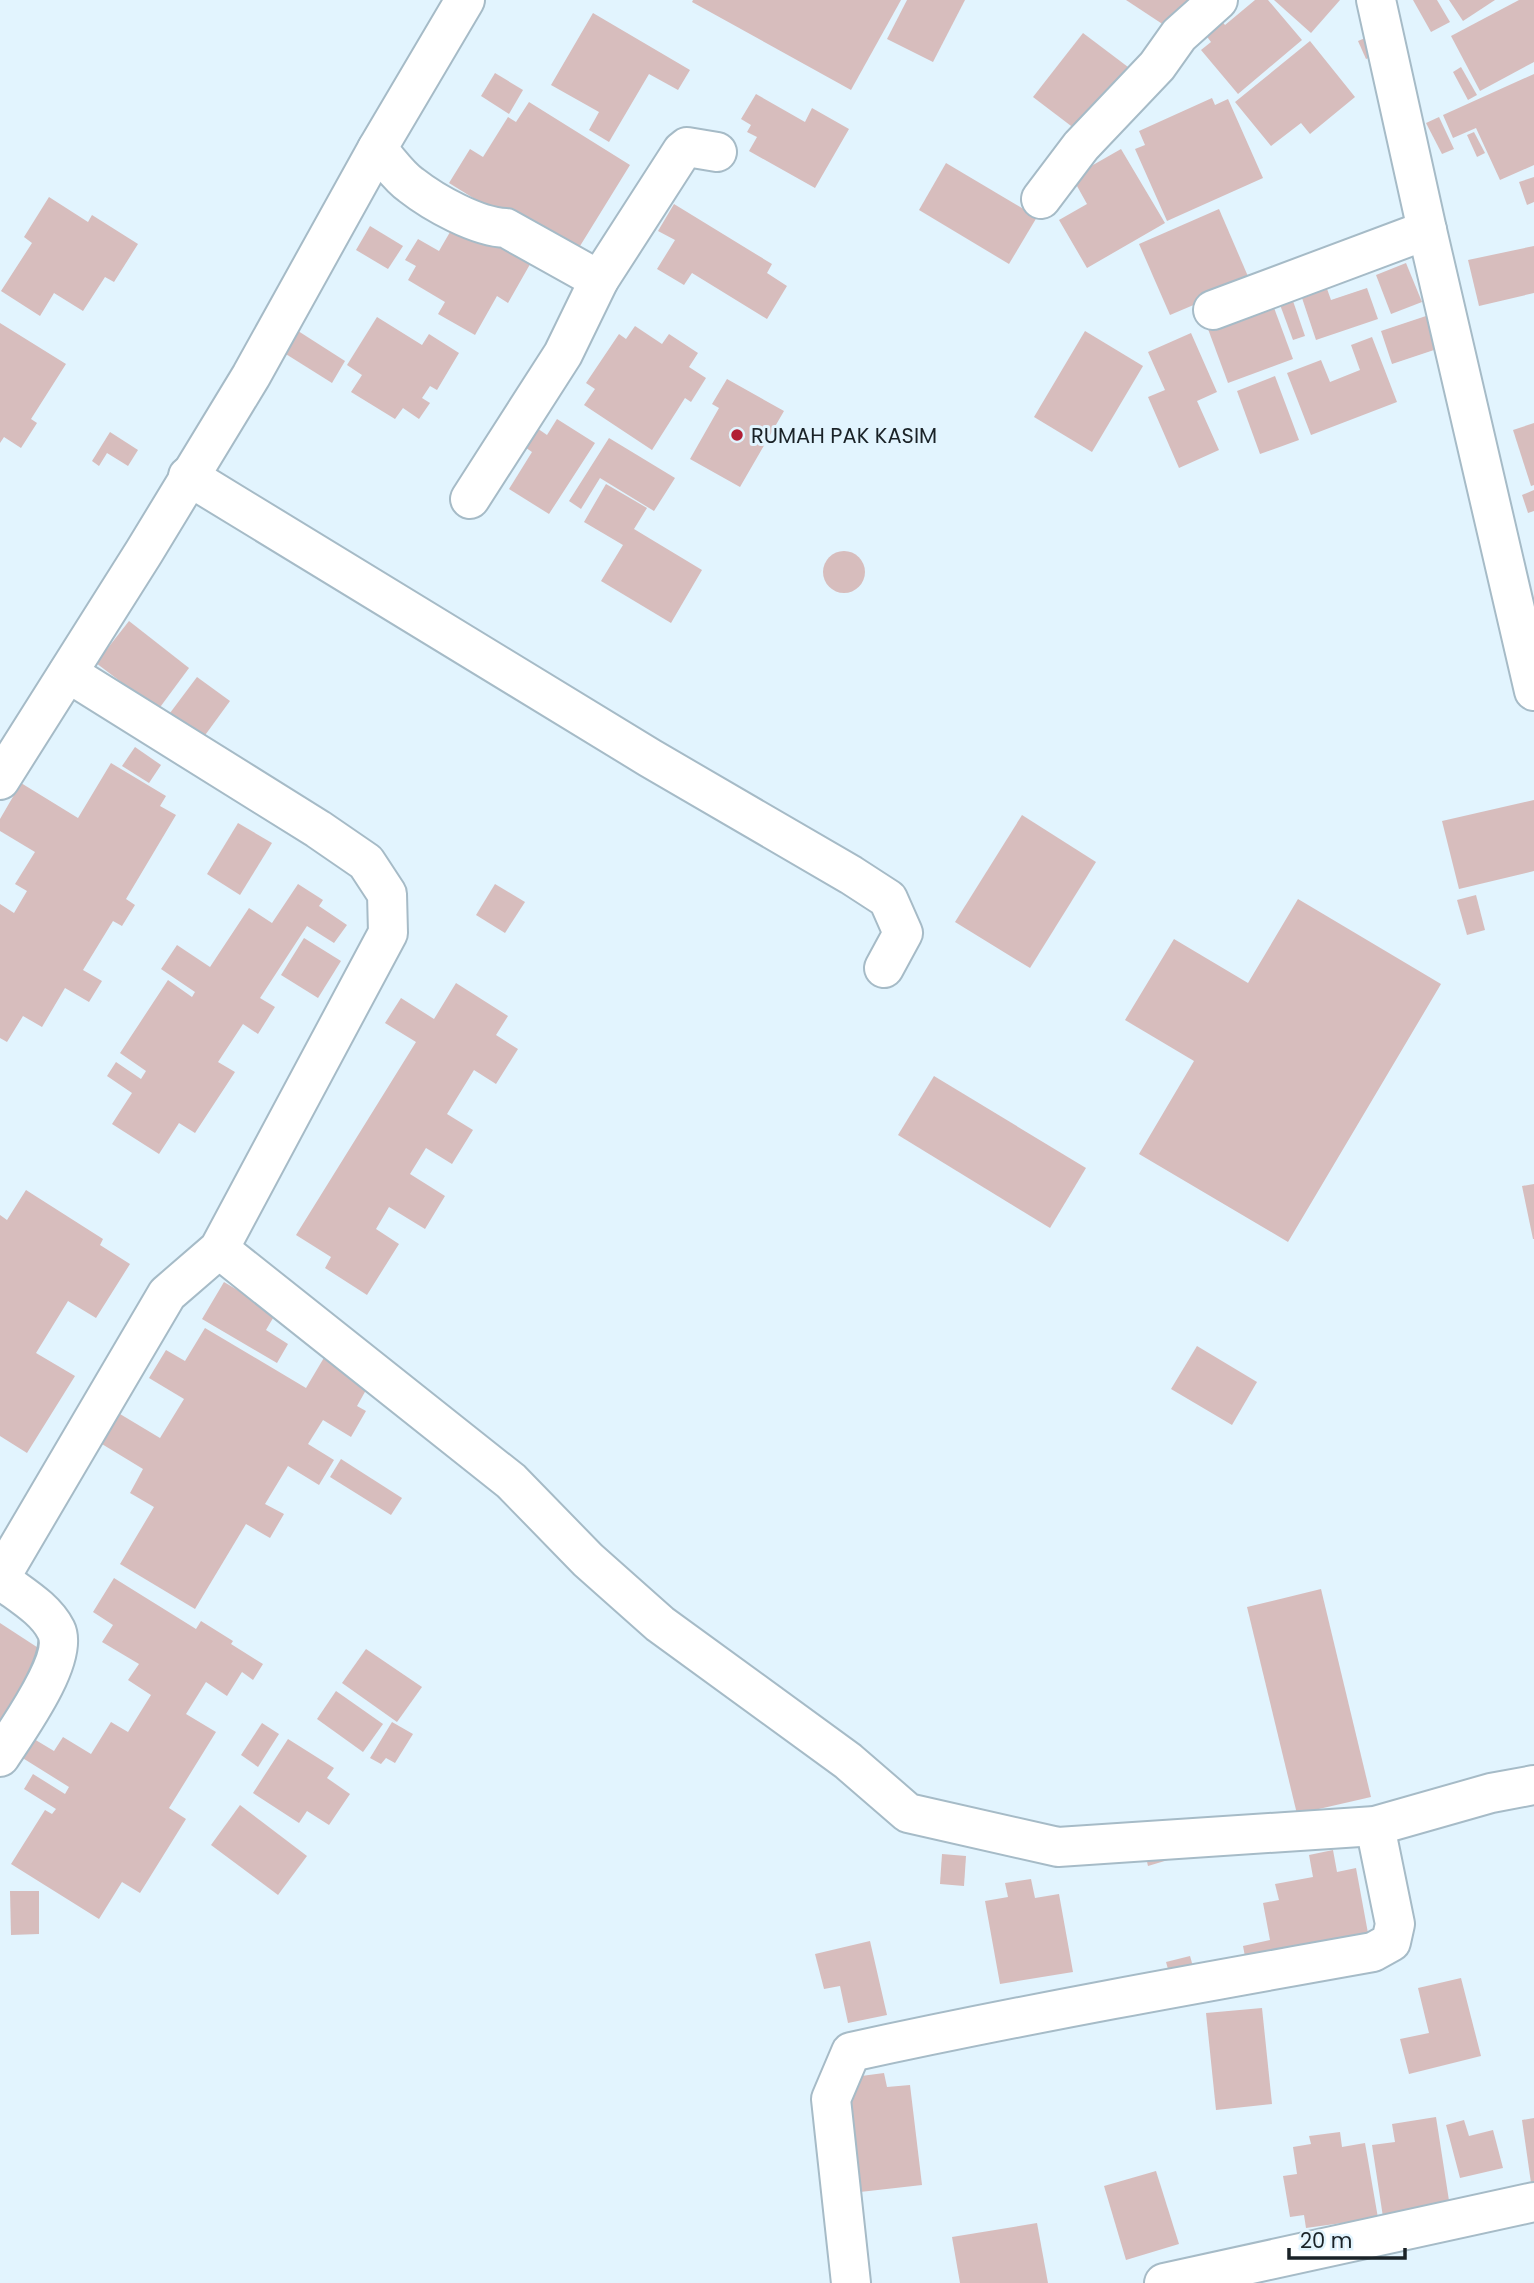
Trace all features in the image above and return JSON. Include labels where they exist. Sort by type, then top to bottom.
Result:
[{"type":"street","points":[[0,780],[251,376],[377,149],[465,0]]},
{"type":"street","points":[[1041,199],[1081,146],[1157,66],[1179,35],[1218,0]]},
{"type":"street","points":[[1376,0],[1534,691]]},
{"type":"street","points":[[470,499],[563,354],[600,280],[682,150],[687,146],[717,152]]},
{"type":"street","points":[[377,149],[410,184],[448,208],[492,228],[506,228],[600,280]]},
{"type":"street","points":[[1213,310],[1427,230]]},
{"type":"street","points":[[188,476],[650,758],[888,899],[902,933],[884,968]]},
{"type":"street","points":[[0,1757],[39,1694],[56,1660],[59,1647],[57,1632],[46,1615],[0,1578],[167,1294],[219,1249],[388,933],[387,894],[366,862],[68,673]]},
{"type":"street","points":[[219,1249],[511,1480],[588,1560],[660,1624],[848,1761],[908,1813],[1058,1847],[1375,1826],[1491,1793],[1534,1785]]},
{"type":"street","points":[[851,2283],[831,2099],[851,2052],[1112,1997],[1373,1952],[1391,1942],[1395,1924],[1375,1826]]},
{"type":"street","points":[[1164,2283],[1534,2202]]},
{"type":"building","points":[[901,0],[851,90],[692,2]]},
{"type":"building","points":[[907,0],[965,0],[933,62],[887,39]]},
{"type":"building","points":[[1126,0],[1193,0],[1173,31]]},
{"type":"building","points":[[1255,0],[1268,0],[1302,40],[1238,94],[1201,50],[1211,42],[1205,34],[1221,20],[1225,25]]},
{"type":"building","points":[[1274,0],[1340,0],[1311,33]]},
{"type":"building","points":[[1413,0],[1437,0],[1450,22],[1431,32]]},
{"type":"building","points":[[1449,0],[1495,0],[1463,21]]},
{"type":"building","points":[[1519,0],[1534,0],[1534,62],[1480,91],[1451,36]]},
{"type":"building","points":[[593,13],[690,70],[678,90],[649,74],[609,142],[589,130],[599,112],[551,85]]},
{"type":"building","points":[[1083,33],[1128,67],[1079,132],[1033,97]]},
{"type":"building","points":[[1377,33],[1385,51],[1366,59],[1358,41]]},
{"type":"building","points":[[1310,41],[1355,97],[1310,134],[1301,123],[1271,146],[1235,102]]},
{"type":"building","points":[[1461,67],[1477,95],[1468,100],[1453,72]]},
{"type":"building","points":[[495,73],[523,90],[509,114],[481,96]]},
{"type":"building","points":[[1534,74],[1534,165],[1500,180],[1476,128],[1453,138],[1443,115]]},
{"type":"building","points":[[756,94],[805,122],[812,108],[849,129],[815,188],[749,151],[757,137],[747,132],[751,125],[741,119]]},
{"type":"building","points":[[1212,98],[1215,105],[1228,99],[1263,178],[1167,221],[1135,149],[1145,145],[1139,131]]},
{"type":"building","points":[[529,102],[630,165],[572,259],[449,183],[470,149],[483,157],[508,117],[516,122]]},
{"type":"building","points":[[1439,117],[1454,149],[1442,154],[1426,123]]},
{"type":"building","points":[[1474,132],[1485,153],[1477,157],[1467,135]]},
{"type":"building","points":[[1121,149],[1165,223],[1087,268],[1059,220],[1087,204],[1072,177]]},
{"type":"building","points":[[946,163],[1037,217],[1009,264],[919,210]]},
{"type":"building","points":[[1534,177],[1534,202],[1527,205],[1519,182]]},
{"type":"building","points":[[49,197],[88,222],[92,215],[138,244],[114,282],[105,277],[83,311],[54,293],[40,316],[1,291],[32,243],[24,237]]},
{"type":"building","points":[[674,204],[772,264],[767,273],[787,286],[767,319],[692,273],[684,285],[657,269],[675,240],[658,231]]},
{"type":"building","points":[[1219,209],[1250,281],[1170,315],[1139,244]]},
{"type":"building","points":[[457,220],[533,259],[508,303],[497,296],[475,335],[438,314],[445,302],[408,280],[416,266],[405,260],[418,239],[439,251]]},
{"type":"building","points":[[370,226],[403,246],[388,269],[356,250]]},
{"type":"building","points":[[1534,246],[1534,293],[1479,306],[1468,260]]},
{"type":"building","points":[[1406,263],[1422,302],[1391,314],[1376,275]]},
{"type":"building","points":[[1326,286],[1331,300],[1367,288],[1378,319],[1316,340],[1301,295]]},
{"type":"building","points":[[1292,298],[1305,336],[1293,340],[1279,302]]},
{"type":"building","points":[[1273,305],[1293,359],[1228,383],[1208,329]]},
{"type":"building","points":[[1426,316],[1437,349],[1392,364],[1381,331]]},
{"type":"building","points":[[377,317],[422,345],[429,334],[459,353],[437,390],[430,386],[422,398],[430,403],[419,419],[403,408],[395,419],[351,392],[362,375],[347,365]]},
{"type":"building","points":[[0,323],[66,364],[31,419],[37,423],[21,448],[4,437],[0,443]]},
{"type":"building","points":[[635,326],[662,344],[669,334],[698,353],[689,367],[706,378],[691,402],[685,398],[652,450],[584,405],[595,389],[586,383],[619,334],[626,339]]},
{"type":"building","points":[[295,329],[345,361],[332,383],[281,351]]},
{"type":"building","points":[[1085,331],[1143,366],[1092,452],[1034,417]]},
{"type":"building","points":[[1191,333],[1217,392],[1197,401],[1219,450],[1179,468],[1148,397],[1165,390],[1148,352]]},
{"type":"building","points":[[1372,337],[1397,402],[1311,435],[1287,373],[1321,360],[1330,382],[1360,370],[1351,345]]},
{"type":"building","points":[[1275,376],[1299,440],[1260,454],[1237,391]]},
{"type":"building","name":"RUMAH PAK KASIM","points":[[727,379],[784,411],[740,487],[690,459],[719,408],[712,404]]},
{"type":"building","points":[[557,419],[595,443],[549,514],[509,489],[532,452],[519,443],[531,424],[547,435]]},
{"type":"building","points":[[1534,423],[1534,485],[1531,486],[1513,430]]},
{"type":"building","points":[[110,432],[138,450],[128,466],[107,453],[99,466],[92,461]]},
{"type":"building","points":[[609,438],[675,478],[654,511],[600,478],[581,509],[569,501]]},
{"type":"building","points":[[606,484],[647,508],[634,529],[702,570],[671,623],[601,581],[623,545],[584,522]]},
{"type":"building","points":[[1534,490],[1534,511],[1528,513],[1522,495]]},
{"type":"building","points":[[844,551],[859,557],[865,572],[859,587],[844,593],[829,587],[823,572],[829,557]]},
{"type":"building","points":[[129,621],[189,668],[158,710],[96,663]]},
{"type":"building","points":[[197,677],[230,701],[203,738],[170,713]]},
{"type":"building","points":[[135,747],[161,765],[149,783],[122,766]]},
{"type":"building","points":[[111,763],[166,796],[160,806],[176,815],[126,899],[135,905],[122,926],[113,921],[83,970],[102,981],[89,1002],[65,988],[42,1027],[23,1016],[7,1042],[0,1038],[0,904],[14,913],[27,891],[15,884],[35,852],[0,831],[0,819],[21,783],[78,818]]},
{"type":"building","points":[[1534,800],[1534,871],[1459,889],[1442,821]]},
{"type":"building","points":[[1022,815],[1096,862],[1030,968],[955,922]]},
{"type":"building","points":[[238,823],[272,843],[240,895],[207,874]]},
{"type":"building","points":[[298,884],[323,900],[319,906],[347,925],[334,943],[307,926],[260,998],[275,1007],[258,1034],[243,1024],[218,1062],[235,1072],[195,1133],[179,1123],[159,1154],[112,1124],[132,1093],[107,1076],[116,1062],[141,1079],[146,1071],[120,1053],[168,980],[192,997],[195,992],[161,969],[177,945],[210,967],[249,908],[272,923]]},
{"type":"building","points":[[495,884],[525,902],[505,933],[476,915]]},
{"type":"building","points":[[1476,895],[1485,930],[1467,935],[1457,900]]},
{"type":"building","points":[[1298,899],[1441,984],[1288,1242],[1139,1154],[1194,1061],[1125,1020],[1174,939],[1248,983]]},
{"type":"building","points":[[304,938],[341,961],[318,998],[281,975]]},
{"type":"building","points":[[456,983],[508,1016],[496,1035],[518,1049],[496,1084],[474,1070],[447,1114],[473,1130],[452,1164],[426,1148],[410,1174],[445,1196],[425,1229],[389,1207],[376,1229],[399,1244],[367,1295],[325,1268],[331,1257],[296,1235],[416,1042],[385,1023],[401,998],[434,1019]]},
{"type":"building","points":[[934,1076],[1086,1168],[1050,1228],[898,1135]]},
{"type":"building","points":[[1534,1184],[1534,1239],[1533,1239],[1522,1186]]},
{"type":"building","points":[[26,1190],[103,1239],[100,1245],[130,1264],[96,1318],[68,1301],[36,1353],[75,1376],[27,1453],[0,1436],[0,1215],[7,1220]]},
{"type":"building","points":[[224,1282],[276,1313],[266,1330],[288,1344],[277,1363],[202,1319]]},
{"type":"building","points":[[205,1328],[306,1388],[325,1356],[370,1383],[357,1406],[366,1411],[351,1437],[323,1420],[308,1444],[334,1460],[319,1485],[288,1466],[265,1504],[284,1514],[270,1538],[246,1524],[195,1609],[120,1564],[154,1507],[130,1493],[143,1469],[92,1438],[110,1408],[160,1438],[184,1399],[149,1378],[166,1350],[185,1361]]},
{"type":"building","points":[[1197,1346],[1257,1382],[1232,1425],[1171,1389]]},
{"type":"building","points":[[341,1459],[402,1498],[391,1515],[330,1477]]},
{"type":"building","points":[[114,1578],[196,1629],[201,1621],[263,1664],[253,1680],[242,1672],[227,1696],[206,1682],[186,1714],[216,1732],[169,1808],[186,1819],[140,1893],[122,1882],[99,1919],[11,1864],[45,1810],[52,1814],[56,1809],[24,1789],[33,1774],[65,1794],[69,1787],[21,1757],[34,1739],[54,1751],[63,1737],[91,1754],[111,1722],[128,1732],[151,1695],[128,1680],[139,1664],[102,1642],[113,1625],[93,1612]]},
{"type":"building","points":[[1321,1589],[1371,1797],[1297,1814],[1247,1607]]},
{"type":"building","points":[[0,1623],[46,1653],[0,1724]]},
{"type":"building","points":[[366,1649],[422,1687],[397,1722],[342,1683]]},
{"type":"building","points":[[336,1691],[383,1724],[363,1752],[317,1719]]},
{"type":"building","points":[[392,1722],[413,1734],[395,1763],[386,1758],[381,1764],[370,1758]]},
{"type":"building","points":[[262,1723],[279,1734],[258,1767],[241,1755]]},
{"type":"building","points":[[288,1739],[334,1768],[327,1778],[350,1794],[329,1825],[307,1811],[299,1823],[253,1793]]},
{"type":"building","points":[[240,1805],[307,1856],[278,1895],[211,1845]]},
{"type":"building","points":[[1164,1844],[1168,1860],[1148,1866],[1144,1849]]},
{"type":"building","points":[[1333,1850],[1337,1872],[1356,1868],[1370,1944],[1247,1967],[1243,1946],[1270,1940],[1263,1903],[1279,1900],[1275,1884],[1313,1877],[1309,1855]]},
{"type":"building","points":[[942,1854],[966,1856],[964,1886],[940,1884]]},
{"type":"building","points":[[1031,1879],[1035,1898],[1059,1894],[1073,1972],[1000,1984],[985,1901],[1008,1897],[1005,1883]]},
{"type":"building","points":[[10,1891],[39,1891],[39,1934],[11,1935]]},
{"type":"building","points":[[870,1941],[887,2015],[848,2023],[840,1986],[824,1989],[815,1954]]},
{"type":"building","points":[[1190,1956],[1196,1977],[1172,1983],[1166,1962]]},
{"type":"building","points":[[1461,1978],[1481,2056],[1409,2074],[1400,2039],[1429,2033],[1418,1988]]},
{"type":"building","points":[[1262,2008],[1272,2104],[1216,2110],[1206,2013]]},
{"type":"building","points":[[884,2073],[887,2087],[910,2085],[922,2185],[860,2192],[846,2078]]},
{"type":"building","points":[[1436,2117],[1450,2207],[1383,2217],[1372,2145],[1395,2142],[1392,2124]]},
{"type":"building","points":[[1534,2118],[1534,2190],[1532,2190],[1522,2120]]},
{"type":"building","points":[[1464,2120],[1469,2136],[1493,2130],[1503,2168],[1460,2178],[1446,2125]]},
{"type":"building","points":[[1340,2132],[1342,2147],[1365,2143],[1378,2218],[1306,2228],[1304,2215],[1290,2217],[1283,2176],[1297,2174],[1293,2147],[1311,2144],[1309,2136]]},
{"type":"building","points":[[1156,2171],[1179,2244],[1126,2260],[1104,2186]]},
{"type":"building","points":[[1037,2223],[1048,2283],[960,2283],[952,2237]]},
{"type":"place","name":"RUMAH PAK KASIM","points":[[737,435]]}]
